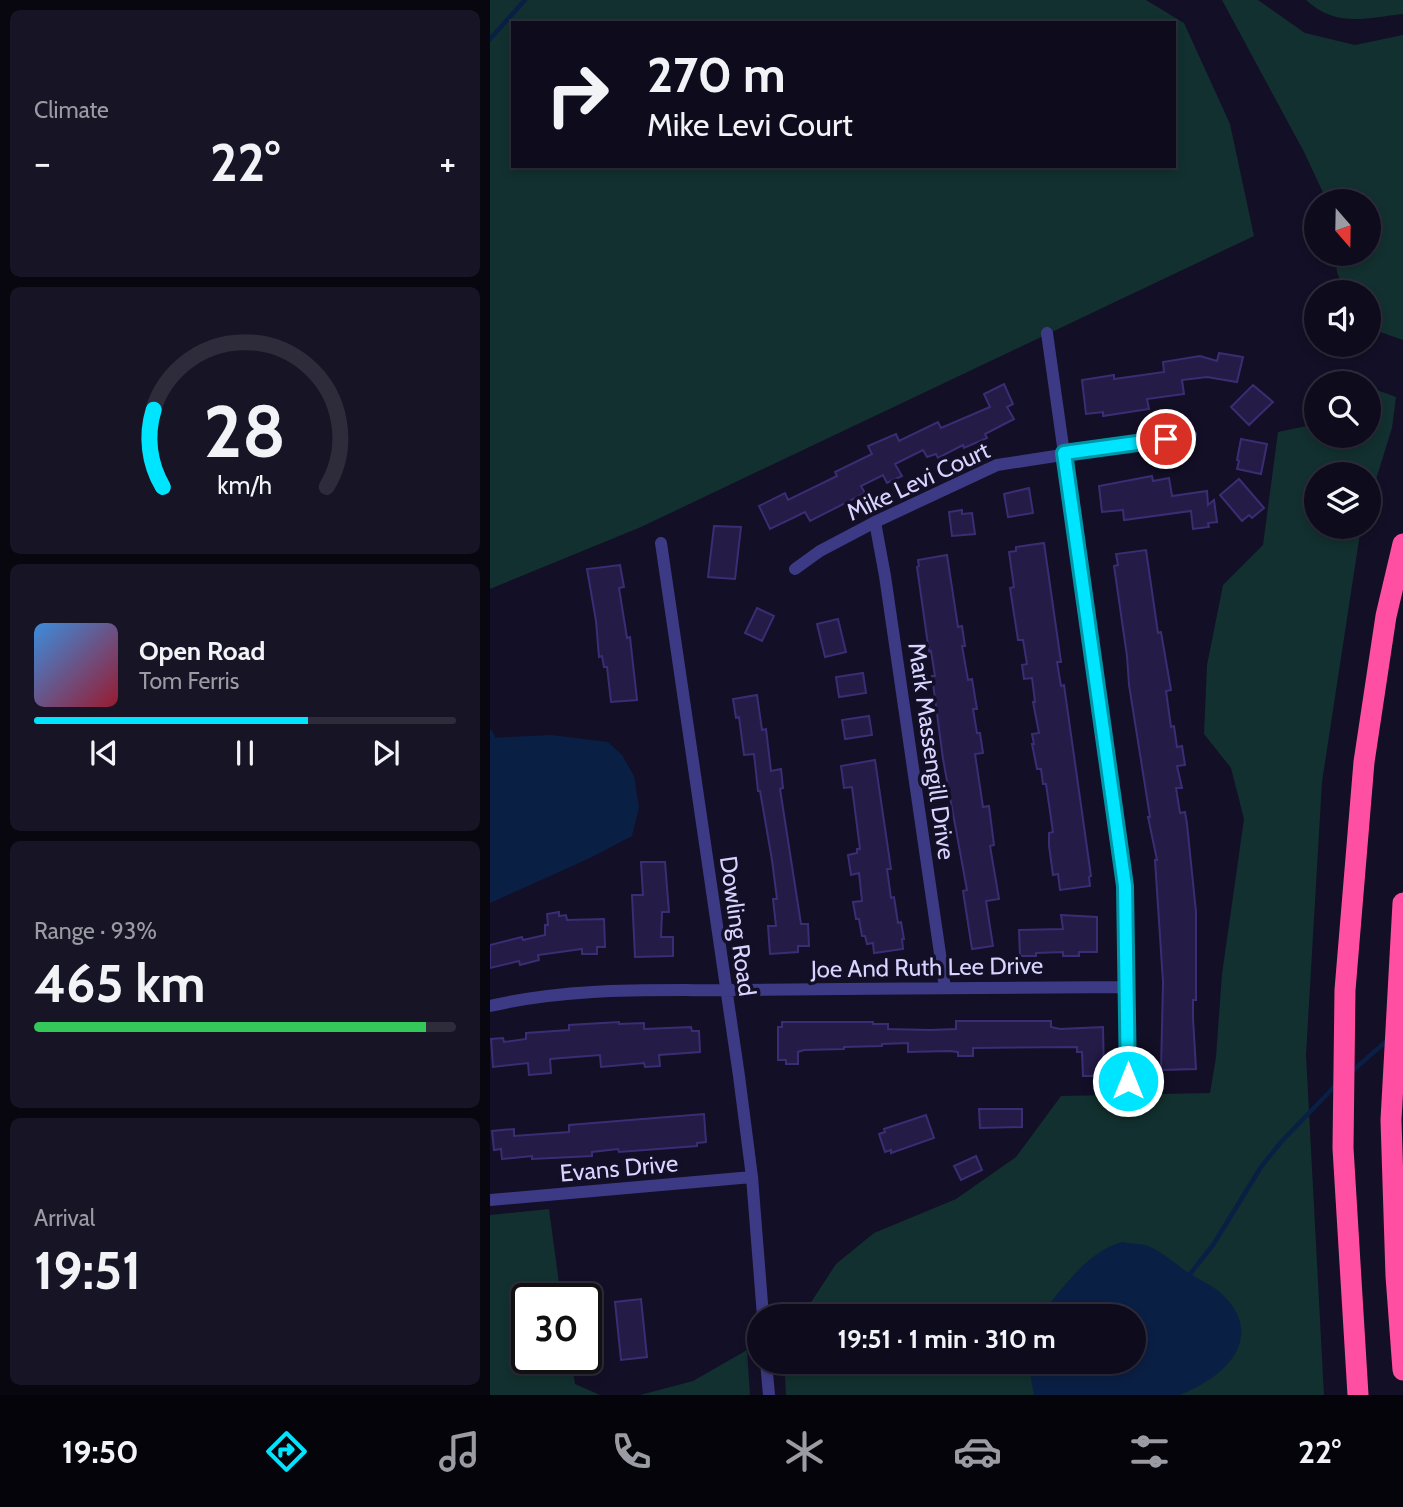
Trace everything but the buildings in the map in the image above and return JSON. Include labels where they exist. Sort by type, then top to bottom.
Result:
[{"type":"highway","points":[[1358,1395],[1343,1148],[1345,990],[1364,762],[1386,616],[1403,544]]},
{"type":"highway","points":[[1403,904],[1391,1120],[1396,1276],[1403,1370]]},
{"type":"street","points":[[1047,333],[1125,886],[1128,1081]]},
{"type":"street","name":"Mike Levi Court","points":[[795,569],[820,551],[875,522],[997,465],[1191,435]]},
{"type":"street","name":"Mark Massengill Drive","points":[[875,522],[886,576],[945,988]]},
{"type":"street","name":"Dowling Road","points":[[661,543],[752,1177],[762,1304]]},
{"type":"street","name":"Joe And Ruth Lee Drive","points":[[490,1006],[527,997],[626,989],[1128,987]]},
{"type":"street","name":"Evans Drive","points":[[490,1200],[752,1177]]},
{"type":"street","points":[[767,1374],[769,1395]]},
{"type":"green space","points":[[490,0],[1146,0],[1184,23],[1230,124],[1254,236],[641,527],[490,589]]},
{"type":"green space","points":[[1222,0],[1258,0],[1305,33],[1355,45],[1403,35],[1403,340],[1381,332],[1381,280],[1340,280],[1337,272],[1336,266],[1381,266],[1381,189],[1321,189]]},
{"type":"green space","points":[[1306,0],[1403,0],[1403,14],[1364,19],[1340,18],[1317,9]]},
{"type":"green space","points":[[1381,391],[1396,397],[1392,428],[1381,463],[1304,462],[1304,539],[1359,539],[1322,782],[1306,1055],[1324,1395],[786,1395],[785,1374],[1146,1374],[1146,1304],[810,1304],[836,1264],[874,1233],[956,1199],[1016,1157],[1061,1096],[1210,1093],[1216,1057],[1222,974],[1244,819],[1231,768],[1204,734],[1207,665],[1223,585],[1263,545],[1278,432],[1304,427],[1304,448],[1381,448]]},
{"type":"green space","points":[[549,1209],[559,1283],[511,1283],[511,1374],[573,1374],[575,1384],[600,1395],[490,1395],[490,1215]]},
{"type":"green space","points":[[747,1350],[750,1395],[640,1395],[693,1381]]},
{"type":"water","points":[[551,735],[608,742],[622,755],[634,776],[639,807],[632,836],[490,903],[490,738]]},
{"type":"water","points":[[1122,1242],[1153,1248],[1221,1293],[1235,1309],[1241,1325],[1235,1354],[1225,1367],[1196,1388],[1179,1395],[1034,1395],[1030,1374],[1146,1374],[1146,1304],[1049,1304],[1086,1263],[1109,1247]]},
{"type":"waterway","points":[[490,39],[525,0]]},
{"type":"waterway","points":[[490,732],[493,738]]},
{"type":"waterway","points":[[1351,1072],[1389,1039]]},
{"type":"waterway","points":[[1190,1274],[1213,1245],[1261,1167],[1281,1142],[1336,1085]]},
{"type":"route","points":[[1128,1081],[1125,886],[1064,453],[1166,439]]}]
